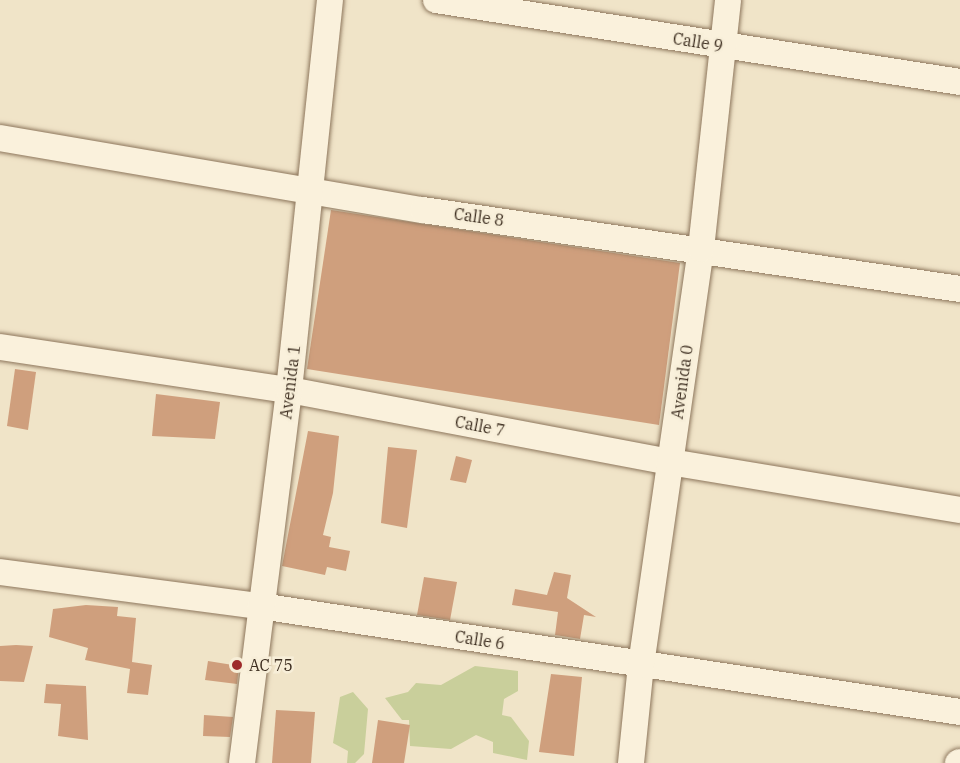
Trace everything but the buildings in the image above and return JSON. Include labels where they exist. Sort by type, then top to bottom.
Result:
[{"type":"street","name":"Avenida 1","points":[[242,763],[289,390],[330,0]]},
{"type":"street","name":"Calle 9","points":[[436,0],[960,81]]},
{"type":"street","name":"Avenida 0","points":[[631,763],[641,665],[701,249],[728,0]]},
{"type":"street","name":"Calle 8","points":[[0,138],[310,188],[423,210],[701,249],[960,289]]},
{"type":"street","name":"Calle 7","points":[[0,347],[289,390],[670,462],[960,510]]},
{"type":"street","name":"Calle 6","points":[[0,572],[260,606],[960,712]]},
{"type":"green space","points":[[475,666],[518,671],[518,691],[504,699],[502,715],[511,717],[529,741],[527,760],[493,753],[493,742],[476,735],[451,749],[410,746],[409,720],[402,720],[385,698],[408,692],[416,683],[441,685]]},
{"type":"green space","points":[[353,692],[368,709],[364,754],[355,763],[347,763],[348,751],[333,743],[340,697]]},
{"type":"place","name":"AC 75","points":[[237,665]]}]
